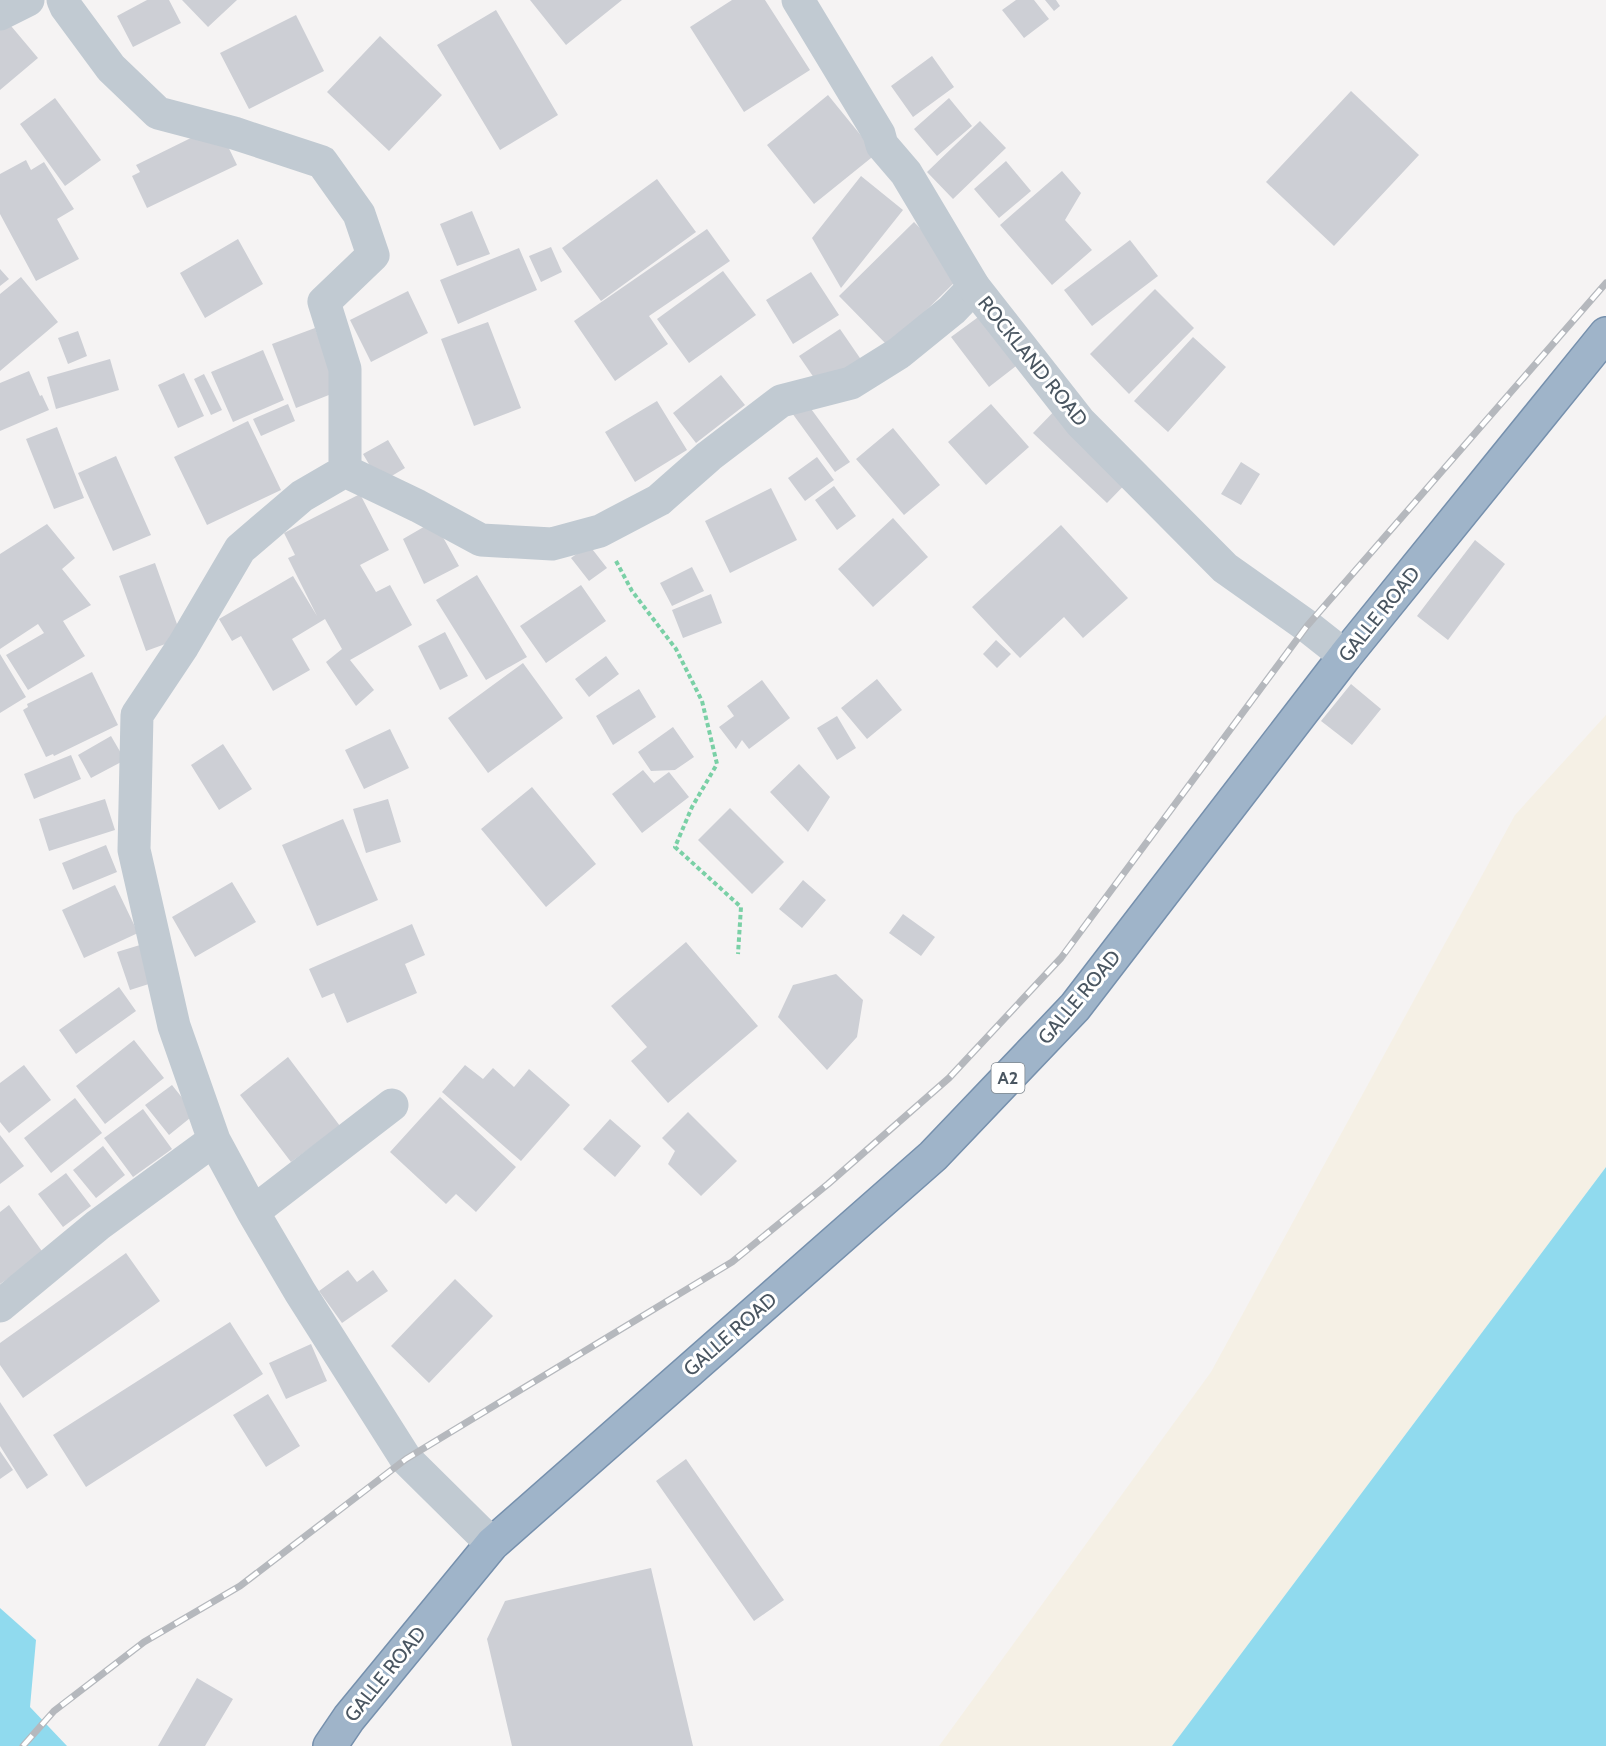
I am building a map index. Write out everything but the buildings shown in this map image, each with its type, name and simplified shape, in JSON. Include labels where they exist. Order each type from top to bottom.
[{"type":"highway","name":"GALLE ROAD","points":[[330,1746],[356,1709],[492,1544],[933,1156],[1076,1007],[1345,656],[1606,334]]},
{"type":"street","points":[[0,14],[28,0]]},
{"type":"street","points":[[63,0],[111,68],[158,113],[234,133],[322,162],[359,214],[373,255],[324,302],[345,369],[345,471]]},
{"type":"street","name":"ROCKLAND ROAD","points":[[798,0],[879,134],[882,145],[906,173],[974,287],[1080,422],[1226,568],[1345,656]]},
{"type":"street","points":[[345,471],[418,506],[481,540],[552,544],[600,531],[659,500],[709,456],[781,401],[851,383],[899,352],[951,310],[974,287]]},
{"type":"street","points":[[345,471],[303,496],[240,549],[183,646],[136,715],[134,850],[174,1026],[214,1140],[300,1292],[406,1459],[492,1544]]},
{"type":"street","points":[[253,1212],[392,1104]]},
{"type":"street","points":[[0,1306],[98,1225],[214,1140]]},
{"type":"path","points":[[600,531],[632,591],[676,649],[702,701],[717,764],[692,807],[675,847],[741,907],[738,954]]},
{"type":"sand","points":[[1606,715],[1606,1167],[1172,1746],[939,1746],[1211,1372],[1515,815]]},
{"type":"water","points":[[1606,1167],[1606,1746],[1172,1746]]},
{"type":"water","points":[[0,1608],[36,1640],[30,1707],[67,1746],[0,1746]]},
{"type":"railway","points":[[23,1746],[54,1711],[144,1642],[240,1586],[406,1459],[732,1262],[828,1184],[949,1078],[1061,958],[1307,626],[1606,283]]}]
